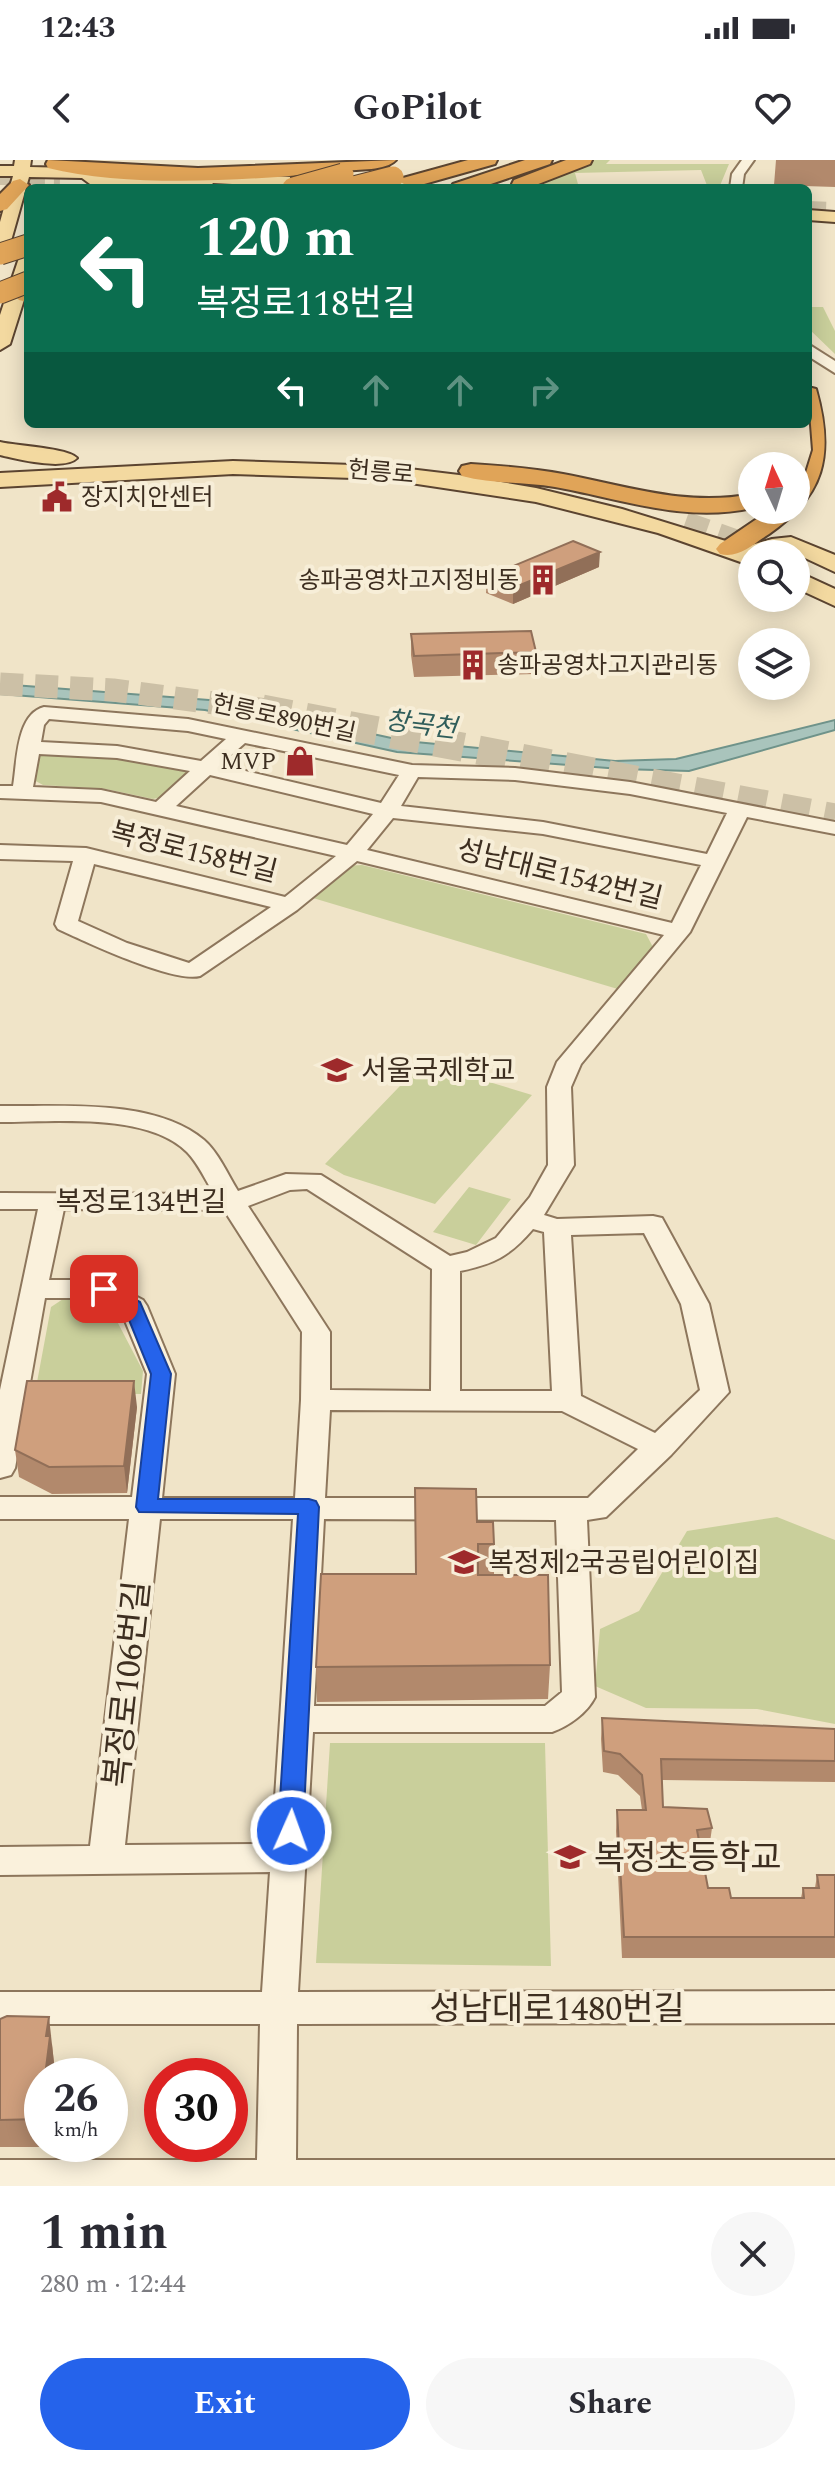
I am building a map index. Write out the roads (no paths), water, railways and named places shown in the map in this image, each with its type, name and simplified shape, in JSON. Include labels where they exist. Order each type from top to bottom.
[{"type":"highway","points":[[55,170],[400,176],[454,160]]},
{"type":"highway","points":[[324,184],[400,176],[488,160]]},
{"type":"highway","points":[[470,184],[543,160]]},
{"type":"highway","points":[[522,184],[583,160]]},
{"type":"highway","points":[[0,205],[22,171]]},
{"type":"highway","points":[[201,181],[227,175]]},
{"type":"highway","points":[[0,230],[24,226]]},
{"type":"highway","points":[[0,251],[24,246]]},
{"type":"highway","points":[[0,293],[24,292]]},
{"type":"highway","points":[[0,308],[24,294]]},
{"type":"highway","points":[[810,487],[816,480],[829,437],[823,414],[812,399]]},
{"type":"highway","points":[[464,475],[558,480],[690,505],[738,504]]},
{"type":"highway","points":[[734,551],[746,524]]},
{"type":"highway","points":[[734,551],[769,524]]},
{"type":"main road","points":[[0,171],[55,170],[237,184]]},
{"type":"main road","points":[[0,178],[22,171]]},
{"type":"main road","points":[[0,251],[22,171]]},
{"type":"main road","points":[[201,181],[400,176]]},
{"type":"main road","points":[[812,203],[835,204]]},
{"type":"main road","points":[[812,215],[835,217]]},
{"type":"main road","points":[[0,344],[24,270]]},
{"type":"main road","points":[[0,448],[50,458],[102,458]]},
{"type":"main road","name":"헌릉로","points":[[0,468],[102,458],[319,456],[464,475],[559,499],[734,551]]},
{"type":"main road","name":"헌릉로","points":[[0,480],[185,466],[272,465],[464,475]]},
{"type":"main road","points":[[0,488],[50,475]]},
{"type":"main road","points":[[464,475],[690,520]]},
{"type":"main road","points":[[810,559],[835,565]]},
{"type":"main road","points":[[810,563],[835,573]]},
{"type":"main road","points":[[810,568],[835,583]]},
{"type":"main road","points":[[810,586],[835,599]]},
{"type":"street","points":[[737,184],[738,174],[748,160]]},
{"type":"street","points":[[812,352],[835,368]]},
{"type":"street","name":"헌릉로890번길","points":[[11,792],[31,748],[34,724],[44,713],[188,725],[412,771],[515,774],[630,788],[835,828]]},
{"type":"street","points":[[160,809],[241,736]]},
{"type":"street","points":[[31,748],[117,752],[207,769],[387,811]]},
{"type":"street","points":[[352,854],[387,811],[412,771]]},
{"type":"street","name":"성남대로1542번길","points":[[11,792],[101,796],[679,932],[711,861],[739,811]]},
{"type":"street","name":"성남대로1542번길","points":[[387,811],[543,828],[711,861]]},
{"type":"street","name":"복정로158번길","points":[[0,852],[86,855],[289,905]]},
{"type":"street","name":"복정로158번길","points":[[86,855],[66,924],[119,948],[192,971],[289,905],[352,854]]},
{"type":"street","points":[[445,1401],[446,1265],[475,1259],[506,1244],[542,1200],[561,1165],[559,1087],[569,1062],[679,932]]},
{"type":"street","points":[[0,1114],[104,1115],[167,1127],[197,1147],[316,1332],[316,1400],[279,2008],[276,2182]]},
{"type":"street","name":"복정로134번길","points":[[0,1201],[234,1202],[286,1182],[312,1181],[446,1265]]},
{"type":"street","points":[[0,1468],[33,1289],[53,1201]]},
{"type":"street","points":[[0,1508],[595,1509],[715,1392],[695,1304],[653,1224],[557,1227],[527,1219]]},
{"type":"street","points":[[557,1227],[567,1401]]},
{"type":"street","name":"복정로106번길","points":[[33,1289],[104,1289],[133,1306],[161,1374],[106,1861]]},
{"type":"street","points":[[316,1400],[567,1401],[661,1448]]},
{"type":"street","points":[[295,1719],[552,1719],[579,1697],[571,1509]]},
{"type":"street","points":[[0,1861],[289,1858]]},
{"type":"street","name":"성남대로1480번길","points":[[0,2008],[835,2007]]},
{"type":"street","points":[[0,2178],[64,2182],[276,2182],[835,2178]]},
{"type":"water","points":[[0,684],[222,701],[405,741],[615,761],[676,759],[835,720],[835,730],[689,771],[621,769],[397,752],[205,710],[0,694]]},
{"type":"tunnel","points":[[0,176],[60,177]]},
{"type":"tunnel","points":[[812,210],[835,211]]},
{"type":"tunnel","points":[[685,523],[738,542]]},
{"type":"tunnel","points":[[0,684],[113,690],[267,710]]},
{"type":"tunnel","points":[[262,709],[267,710]]},
{"type":"tunnel","points":[[267,710],[275,711]]},
{"type":"tunnel","points":[[267,710],[835,818]]},
{"type":"place","name":"장지치안센터","points":[[57,497]]},
{"type":"place","name":"송파공영차고지정비동","points":[[543,580]]},
{"type":"place","name":"송파공영차고지관리동","points":[[473,665]]},
{"type":"place","name":"MVP","points":[[300,761]]},
{"type":"place","name":"서울국제학교","points":[[337,1070]]},
{"type":"place","name":"복정제2국공립어린이집","points":[[464,1562]]},
{"type":"place","name":"복정초등학교","points":[[570,1857]]},
{"type":"water label","name":"창곡천","points":[[421,724]]}]
